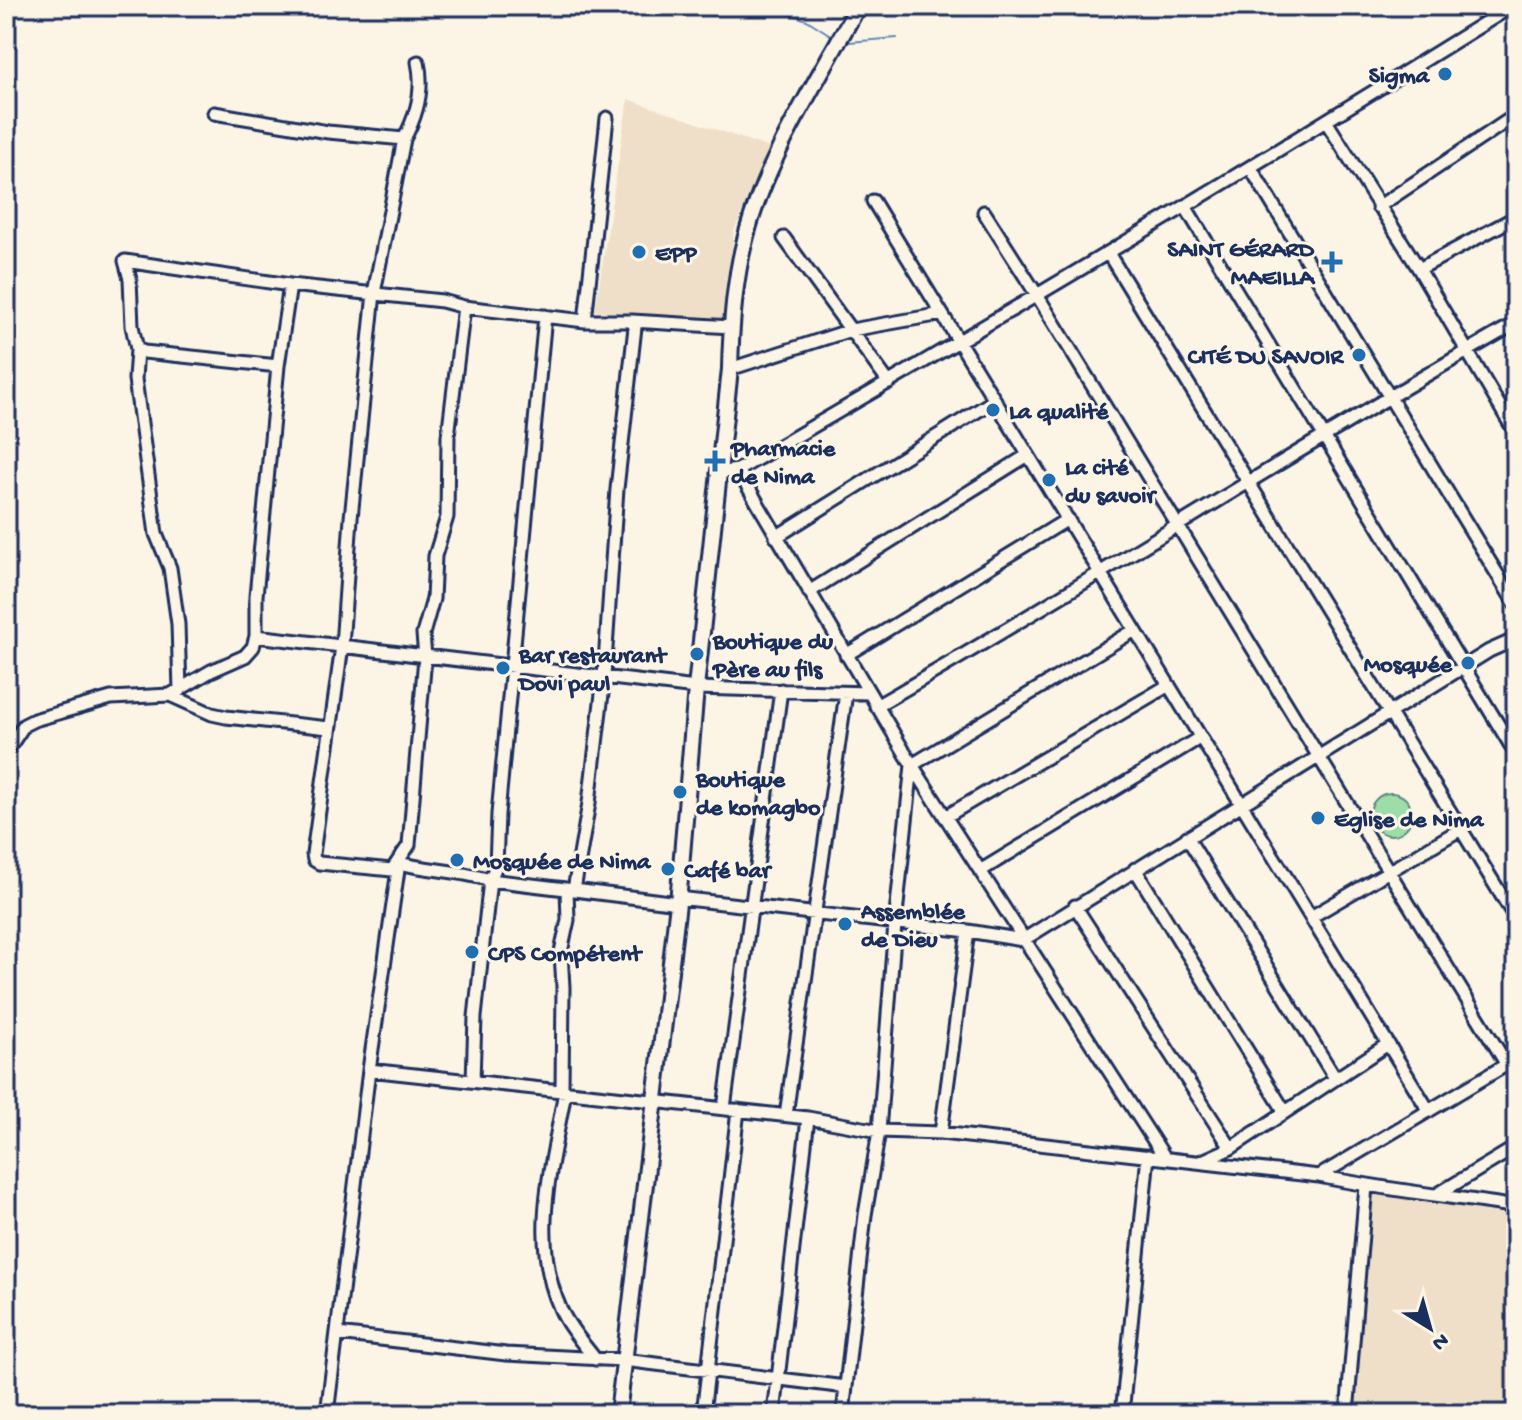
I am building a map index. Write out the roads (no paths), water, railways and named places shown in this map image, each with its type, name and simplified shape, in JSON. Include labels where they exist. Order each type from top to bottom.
[{"type":"main road","points":[[618,1414],[678,901],[717,473],[730,369],[731,327],[742,252],[751,219],[777,156],[858,6]]},
{"type":"street","points":[[717,473],[738,470],[889,383],[1512,6]]},
{"type":"street","points":[[418,62],[422,80],[413,123],[404,139],[374,293],[351,518],[342,646],[314,860],[319,863],[392,870],[409,845],[425,657],[423,634],[433,599],[435,556],[447,517],[448,436],[464,307]]},
{"type":"street","points":[[214,113],[328,132],[404,139]]},
{"type":"street","points":[[1378,207],[1516,115]]},
{"type":"street","points":[[585,321],[607,118]]},
{"type":"street","points":[[1326,121],[1515,430]]},
{"type":"street","points":[[1250,167],[1516,605]]},
{"type":"street","points":[[873,201],[1429,1111]]},
{"type":"street","points":[[1185,206],[1516,754]]},
{"type":"street","points":[[984,212],[1388,872],[1511,1062],[1319,1176]]},
{"type":"street","points":[[1419,269],[1516,217]]},
{"type":"street","points":[[784,238],[889,383]]},
{"type":"street","points":[[1108,253],[1516,919]]},
{"type":"street","points":[[175,693],[178,624],[170,568],[156,534],[135,379],[137,349],[132,326],[130,279],[125,261],[290,285],[442,301],[464,307],[585,321],[731,327]]},
{"type":"street","points":[[6,752],[24,725],[44,716],[111,698],[175,693],[211,671],[245,656],[253,647],[278,366],[290,285]]},
{"type":"street","points":[[730,369],[851,330],[942,314]]},
{"type":"street","points":[[473,1081],[479,965],[490,880],[496,866],[503,760],[545,316]]},
{"type":"street","points":[[595,1359],[560,1309],[544,1248],[543,1219],[563,1090],[561,952],[589,803],[604,677],[617,489],[635,327],[632,321]]},
{"type":"street","points":[[876,706],[1101,574],[1322,435],[1516,323]]},
{"type":"street","points":[[137,349],[278,366]]},
{"type":"street","points":[[776,537],[995,400]]},
{"type":"street","points":[[809,592],[1028,455]]},
{"type":"street","points":[[738,470],[912,765],[1165,1158]]},
{"type":"street","points":[[846,655],[1068,519]]},
{"type":"street","points":[[912,765],[1135,630]]},
{"type":"street","points":[[256,636],[696,688],[868,693]]},
{"type":"street","points":[[399,863],[431,871],[463,871],[505,882],[815,913],[1023,940],[1489,651],[1516,639]]},
{"type":"street","points":[[945,817],[1169,685]]},
{"type":"street","points":[[724,1108],[781,690]]},
{"type":"street","points":[[175,693],[212,714],[329,728]]},
{"type":"street","points":[[786,1115],[846,693]]},
{"type":"street","points":[[980,871],[1201,737]]},
{"type":"street","points":[[843,1414],[865,1215],[879,1131],[895,924],[912,765]]},
{"type":"street","points":[[1311,917],[1461,829]]},
{"type":"street","points":[[1187,837],[1335,1078]]},
{"type":"street","points":[[327,1414],[369,1070],[399,863]]},
{"type":"street","points":[[496,866],[505,882]]},
{"type":"street","points":[[1135,869],[1285,1112]]},
{"type":"street","points":[[1075,906],[1231,1148]]},
{"type":"street","points":[[941,1133],[968,931]]},
{"type":"street","points":[[1199,1162],[1231,1148],[1388,1044]]},
{"type":"street","points":[[369,1070],[786,1115],[879,1131],[941,1133],[1319,1176],[1366,1186],[1516,1207]]},
{"type":"street","points":[[703,1414],[738,1110]]},
{"type":"street","points":[[774,1414],[808,1118]]},
{"type":"street","points":[[1438,1194],[1516,1147]]},
{"type":"street","points":[[1122,1414],[1148,1156]]},
{"type":"street","points":[[1347,1414],[1366,1186]]},
{"type":"street","points":[[338,1334],[506,1354],[623,1360],[846,1387]]},
{"type":"waterway","points":[[766,6],[807,20],[832,36]]},
{"type":"waterway","points":[[849,42],[897,38]]},
{"type":"place","name":"Sigma","points":[[1445,74]]},
{"type":"place","name":"EPP","points":[[639,252]]},
{"type":"place","name":"SAINT GÉRARD MAEILLA","points":[[1332,262]]},
{"type":"place","name":"CITÉ DU SAVOIR","points":[[1359,355]]},
{"type":"place","name":"La qualité","points":[[993,410]]},
{"type":"place","name":"Pharmacie de Nima","points":[[715,461]]},
{"type":"place","name":"La cité du savoir","points":[[1049,480]]},
{"type":"place","name":"Boutique du Père au fils","points":[[697,654]]},
{"type":"place","name":"Mosquée","points":[[1468,663]]},
{"type":"place","name":"Bar restaurant Dovi paul","points":[[503,668]]},
{"type":"place","name":"Boutique de komagbo","points":[[680,792]]},
{"type":"place","name":"Eglise de Nima","points":[[1318,818]]},
{"type":"place","name":"Mosquée de Nima","points":[[457,860]]},
{"type":"place","name":"Café bar","points":[[668,869]]},
{"type":"place","name":"Assemblée de Dieu","points":[[845,924]]},
{"type":"place","name":"CPS Compétent","points":[[472,952]]}]
